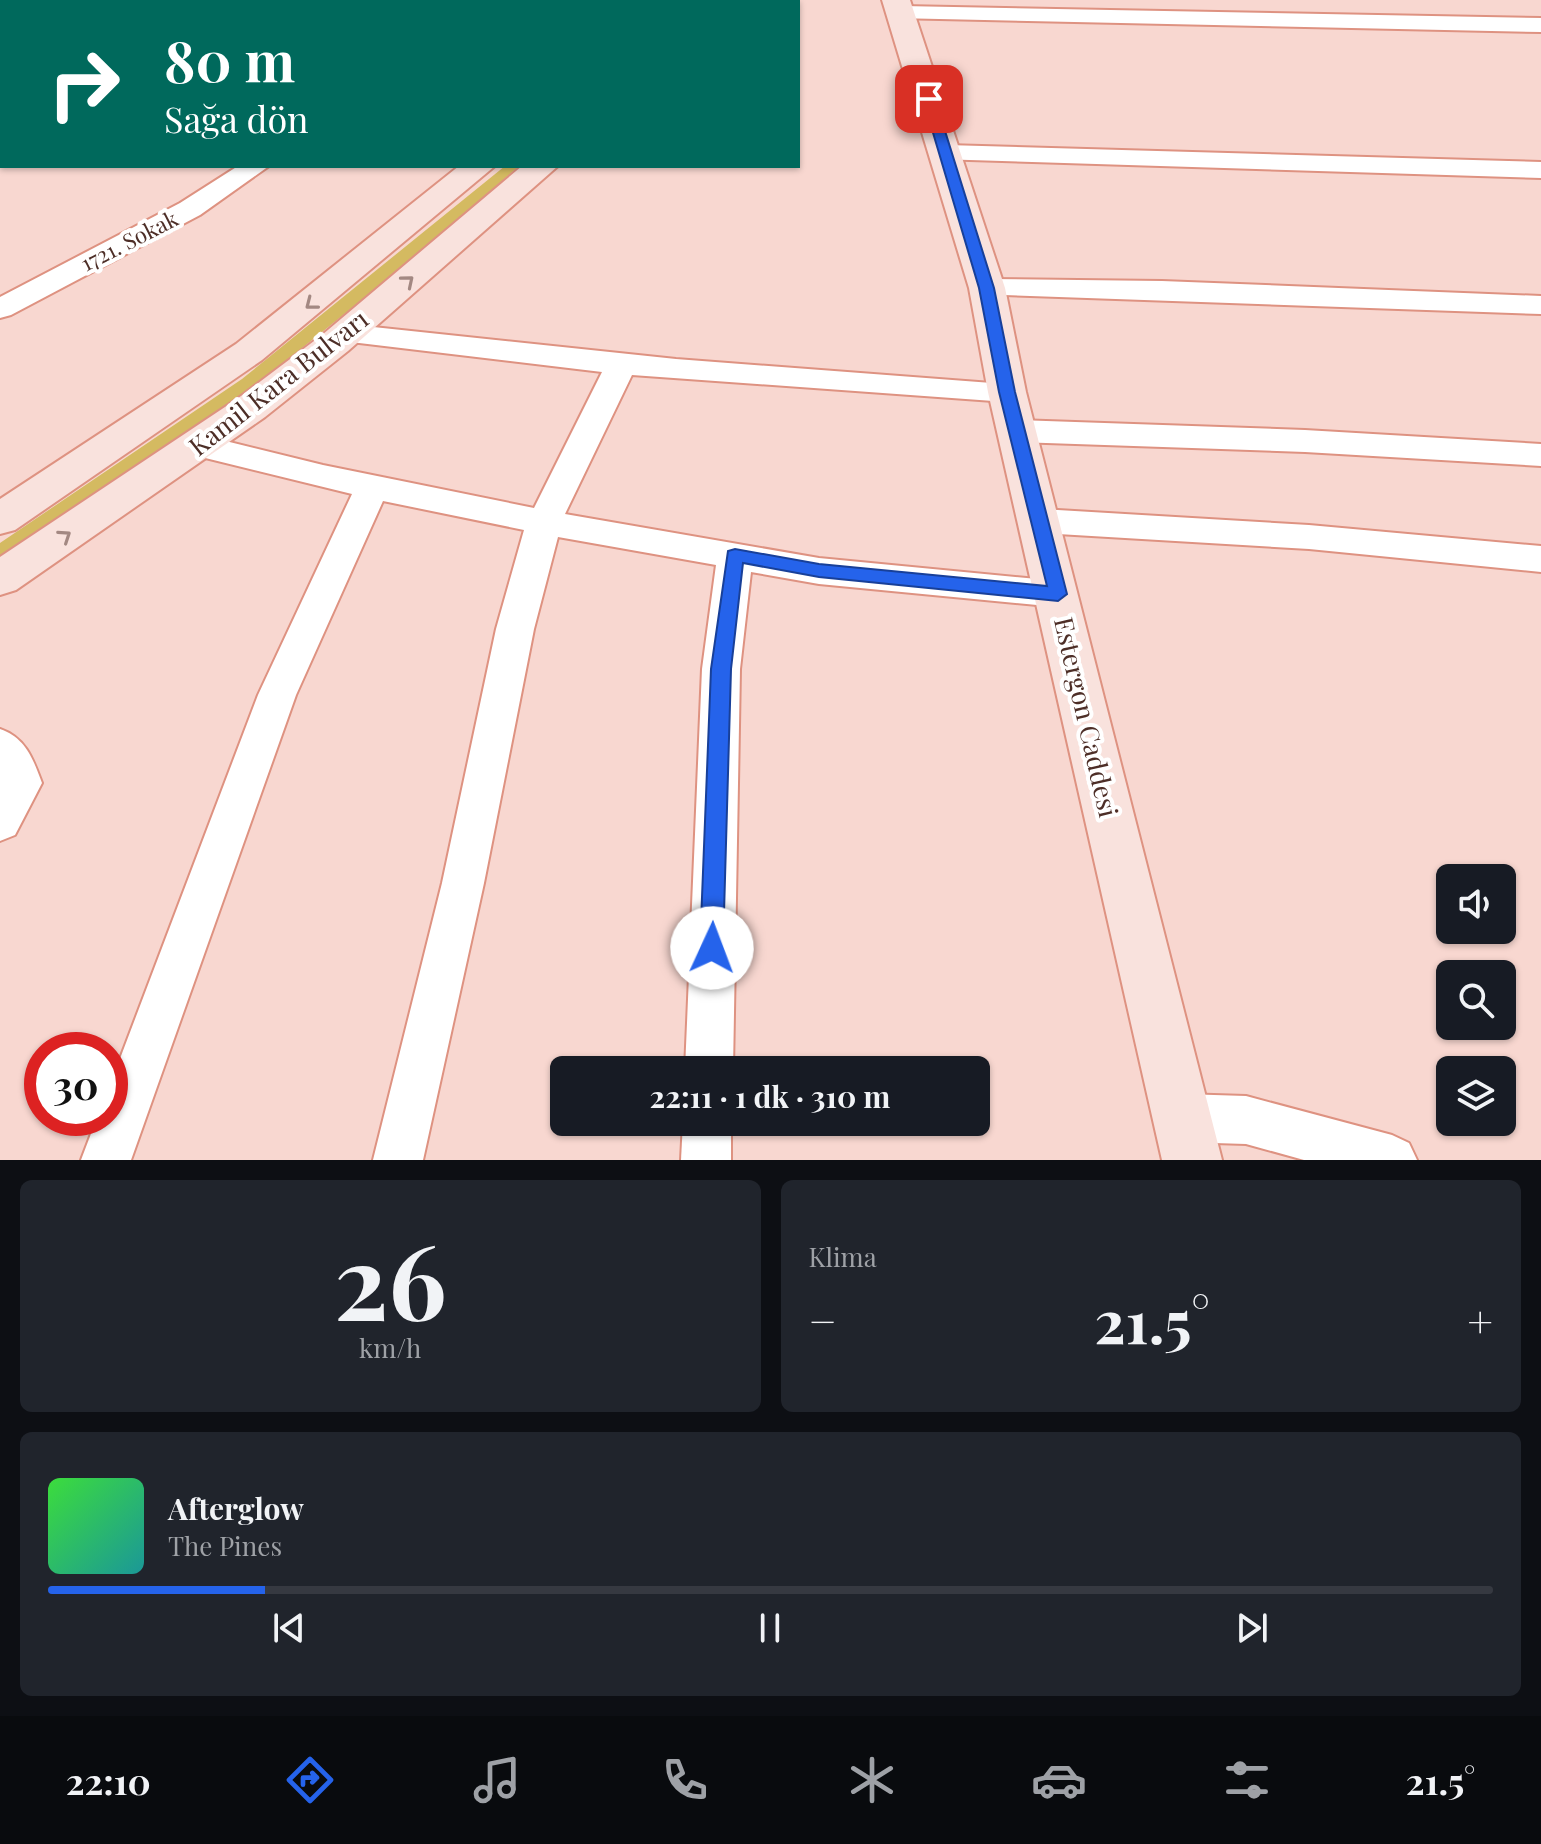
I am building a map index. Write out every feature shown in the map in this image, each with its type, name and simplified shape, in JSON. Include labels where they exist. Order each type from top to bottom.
[{"type":"street","points":[[899,7],[1310,11],[1541,25]]},
{"type":"street","name":"Estergon Caddesi","points":[[899,7],[987,288],[1012,412],[1041,521],[1187,1139]]},
{"type":"street","points":[[946,153],[1541,170]]},
{"type":"street","name":"1721. Sokak","points":[[0,309],[190,209],[253,168]]},
{"type":"street","name":"Kamil Kara Bulvarı","points":[[0,519],[249,352],[477,168]]},
{"type":"street","name":"Kamil Kara Bulvarı","points":[[0,579],[251,408],[345,333],[540,168]]},
{"type":"street","points":[[987,288],[1162,290],[1541,305]]},
{"type":"street","points":[[345,333],[512,355],[809,381],[1012,412],[1305,441],[1541,455]]},
{"type":"street","points":[[398,1160],[463,883],[515,629],[544,522],[622,364]]},
{"type":"street","points":[[197,445],[372,487],[544,522],[819,571],[1058,594]]},
{"type":"street","points":[[106,1160],[277,695],[372,487]]},
{"type":"street","points":[[1041,521],[1309,537],[1541,559]]},
{"type":"street","points":[[709,1056],[721,669],[735,555]]},
{"type":"street","points":[[0,745],[13,760],[22,783],[0,823]]},
{"type":"street","points":[[1187,1139],[1246,1120],[1392,1160]]},
{"type":"street","points":[[706,1160],[707,1136]]},
{"type":"shaded area","points":[[503,168],[517,168],[408,263],[256,385],[0,557],[0,543],[242,379]]},
{"type":"route","points":[[712,948],[721,669],[735,555],[819,571],[1058,594],[1007,392],[987,288],[929,99]]}]
